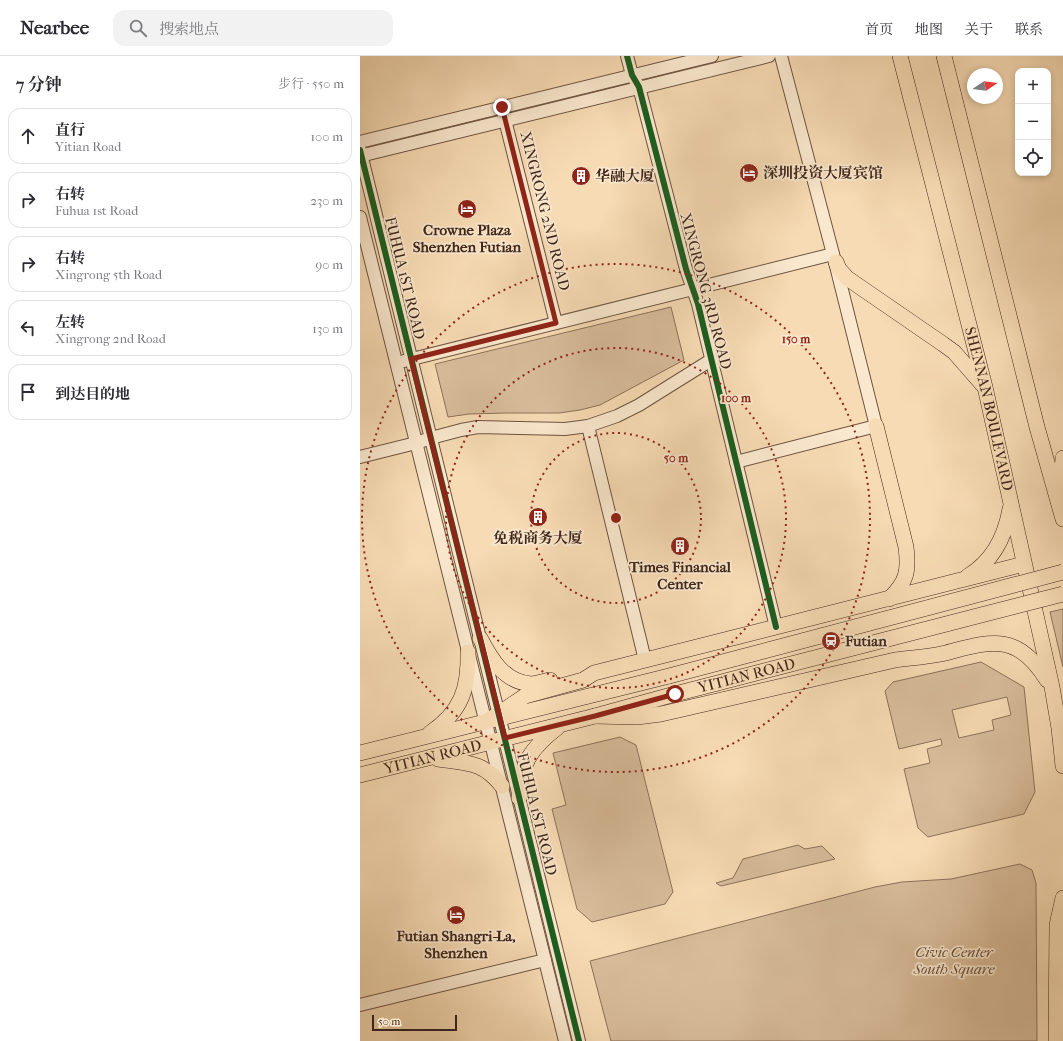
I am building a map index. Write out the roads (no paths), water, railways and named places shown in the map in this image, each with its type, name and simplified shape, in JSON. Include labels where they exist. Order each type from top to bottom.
[{"type":"main road","name":"SHENNAN BOULEVARD","points":[[900,56],[985,387],[1052,687],[1061,742],[1063,766]]},
{"type":"main road","points":[[944,56],[1037,427],[1061,513]]},
{"type":"main road","points":[[834,258],[842,274],[944,344],[954,352],[985,387]]},
{"type":"main road","points":[[876,426],[908,559],[907,572],[904,581],[889,599]]},
{"type":"main road","points":[[1061,513],[1063,458]]},
{"type":"main road","points":[[960,580],[978,570],[991,556],[1007,525],[1011,504]]},
{"type":"main road","points":[[495,718],[525,696],[583,680],[594,673],[1024,564]]},
{"type":"main road","name":"YITIAN ROAD","points":[[360,753],[495,718],[669,676],[1063,572]]},
{"type":"main road","name":"YITIAN ROAD","points":[[360,775],[561,725],[675,694],[1063,594]]},
{"type":"main road","points":[[480,638],[490,657],[501,671],[513,679],[533,684],[568,676],[583,680],[640,683]]},
{"type":"main road","points":[[595,716],[637,717],[661,714],[895,660],[932,656],[994,642],[1009,645],[1025,654],[1039,667],[1052,687]]},
{"type":"main road","points":[[423,737],[442,724],[454,711],[464,691],[469,671],[468,652]]},
{"type":"main road","points":[[520,798],[519,783],[521,774],[528,759],[540,742],[561,725]]},
{"type":"main road","points":[[429,758],[479,766],[491,773],[502,786]]},
{"type":"main road","points":[[1056,1041],[1057,925],[1063,898]]},
{"type":"street","name":"XINGRONG 3RD ROAD","points":[[628,56],[632,75],[640,87],[686,269],[711,360],[776,627]]},
{"type":"street","points":[[360,142],[712,56]]},
{"type":"street","points":[[360,154],[769,56]]},
{"type":"street","points":[[736,462],[876,426],[781,56]]},
{"type":"street","name":"XINGRONG 2ND ROAD","points":[[502,107],[556,323]]},
{"type":"street","name":"FUHUA 1ST ROAD","points":[[360,154],[480,638],[495,718],[502,786],[566,1041]]},
{"type":"street","name":"FUHUA 1ST ROAD","points":[[360,217],[468,652],[495,718]]},
{"type":"street","points":[[396,363],[692,288],[834,258]]},
{"type":"street","points":[[360,457],[478,427],[565,429],[588,426],[617,416],[711,360]]},
{"type":"street","points":[[588,426],[645,660]]},
{"type":"street","name":"FUHUA 1ST ROAD","points":[[498,740],[520,798],[579,1041]]},
{"type":"street","points":[[360,1005],[545,960]]},
{"type":"place","name":"深圳投资大厦宾馆","points":[[749,173]]},
{"type":"place","name":"华融大厦","points":[[581,176]]},
{"type":"place","name":"Crowne Plaza Shenzhen Futian","points":[[467,209]]},
{"type":"place","name":"免税商务大厦","points":[[538,517]]},
{"type":"place","name":"Times Financial Center","points":[[680,546]]},
{"type":"place","name":"Futian","points":[[831,641]]},
{"type":"place","name":"Futian Shangri-La, Shenzhen","points":[[456,915]]},
{"type":"park label","name":"Civic Center South Square","points":[[954,960]]}]
